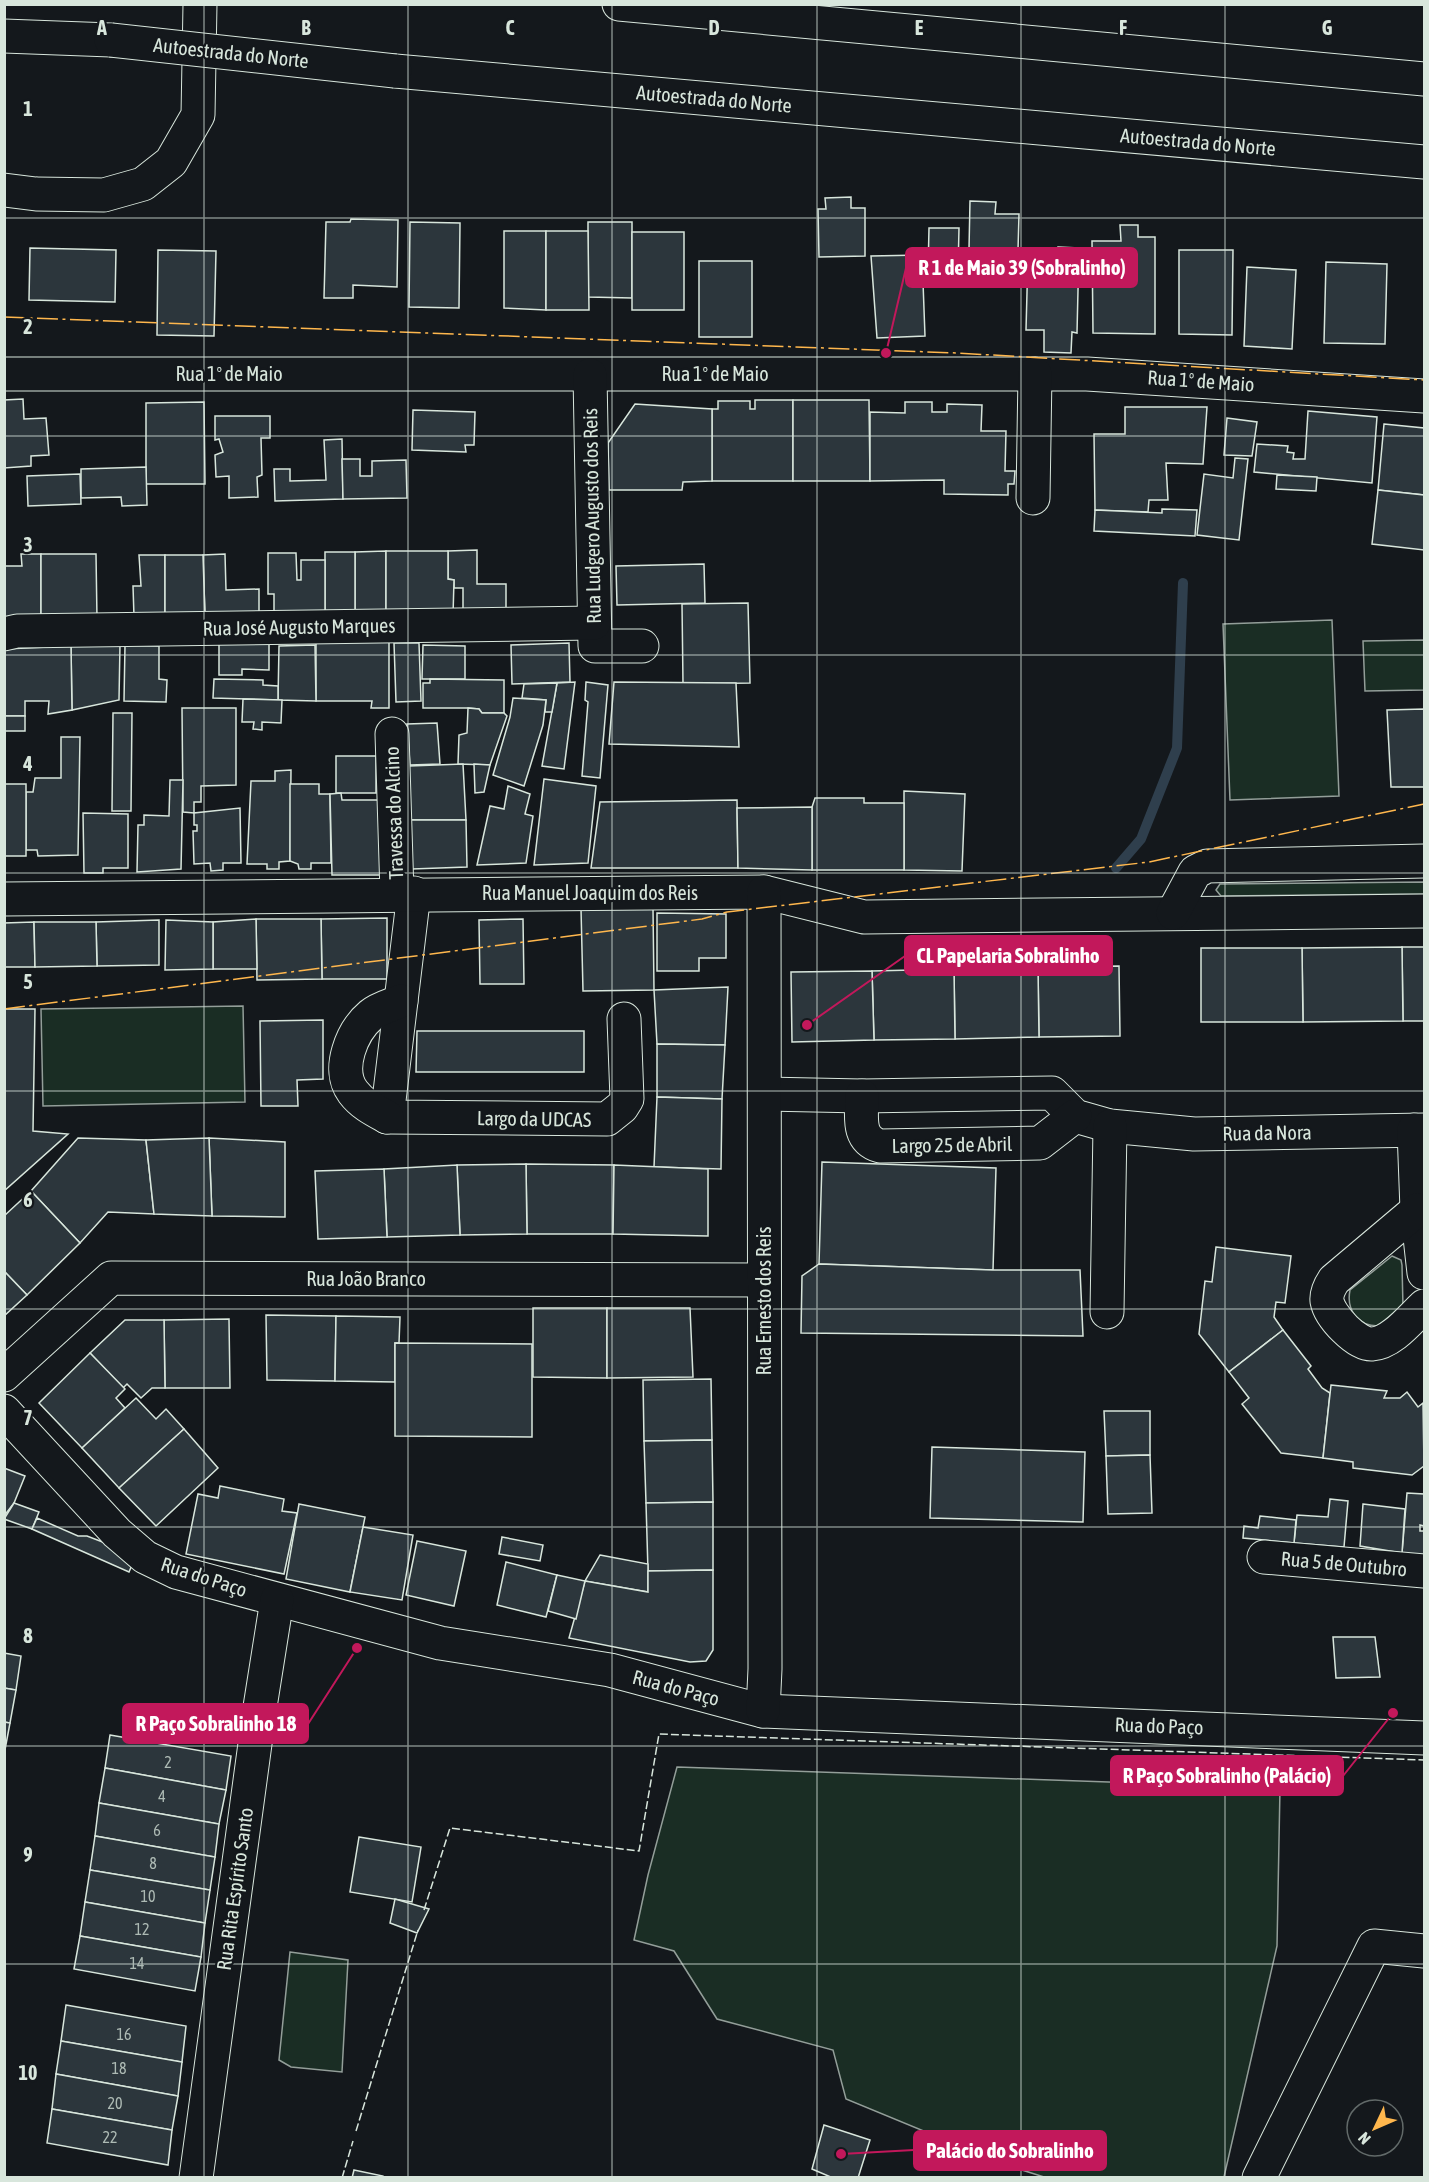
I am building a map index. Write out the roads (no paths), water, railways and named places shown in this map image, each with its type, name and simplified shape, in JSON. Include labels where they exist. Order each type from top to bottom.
[{"type":"main road","points":[[4,190],[36,194],[104,195],[143,184],[171,162],[198,115],[200,4]]},
{"type":"main road","points":[[619,4],[1425,79]]},
{"type":"main road","name":"Autoestrada do Norte","points":[[4,36],[111,40],[395,71],[1425,162]]},
{"type":"main road","name":"Rua 1º de Maio","points":[[4,374],[1087,374],[1425,396]]},
{"type":"main road","points":[[1033,498],[1035,374]]},
{"type":"main road","name":"Rua Ludgero Augusto dos Reis","points":[[590,375],[595,646],[642,646]]},
{"type":"main road","name":"Rua José Augusto Marques","points":[[4,634],[17,631],[594,623]]},
{"type":"main road","name":"Travessa do Alcino","points":[[392,734],[406,893]]},
{"type":"main road","points":[[1173,913],[1196,872],[1207,866],[1425,861]]},
{"type":"main road","name":"Rua Manuel Joaquim dos Reis","points":[[4,899],[406,893],[764,892],[864,917],[1425,911]]},
{"type":"main road","name":"Rua Ernesto dos Reis","points":[[763,1711],[765,1670],[764,892]]},
{"type":"main road","points":[[401,1001],[372,1013],[349,1046],[347,1068],[351,1090],[364,1104],[387,1117],[401,1001],[406,893]]},
{"type":"main road","name":"Largo da UDCAS","points":[[387,1117],[607,1119],[622,1107],[627,1099],[624,1019]]},
{"type":"main road","points":[[765,1094],[862,1096],[1052,1094],[1075,1116],[1110,1126],[1107,1312]]},
{"type":"main road","name":"Largo 25 de Abril","points":[[862,1096],[862,1130],[868,1140],[880,1146],[1040,1143],[1075,1116]]},
{"type":"main road","name":"Rua da Nora","points":[[1110,1126],[1194,1134],[1419,1130]]},
{"type":"main road","points":[[1419,1130],[1418,1210],[1425,1273]]},
{"type":"main road","points":[[1418,1210],[1334,1280],[1330,1286],[1327,1302],[1331,1311],[1357,1341],[1373,1344],[1388,1338],[1425,1306]]},
{"type":"main road","name":"Rua João Branco","points":[[4,1375],[111,1278],[764,1280]]},
{"type":"main road","name":"Rua do Paço","points":[[4,1411],[117,1533],[145,1557],[176,1572],[440,1643],[610,1670],[763,1711],[1425,1738]]},
{"type":"main road","name":"Rua 5 de Outubro","points":[[1264,1557],[1425,1570]]},
{"type":"main road","name":"Rua Rita Espírito Santo","points":[[196,2178],[260,1707],[278,1600]]},
{"type":"main road","points":[[1259,2178],[1374,1946],[1425,1951]]},
{"type":"waterway","points":[[1116,868],[1141,839],[1177,748],[1183,583]]},
{"type":"place","name":"R 1 de Maio 39 (Sobralinho)","points":[[886,353]]},
{"type":"place","name":"CL Papelaria Sobralinho","points":[[807,1025]]},
{"type":"place","name":"R Paço Sobralinho 18","points":[[357,1648]]},
{"type":"place","name":"R Paço Sobralinho (Palácio)","points":[[1393,1713]]},
{"type":"place","name":"Palácio do Sobralinho","points":[[841,2154]]}]
